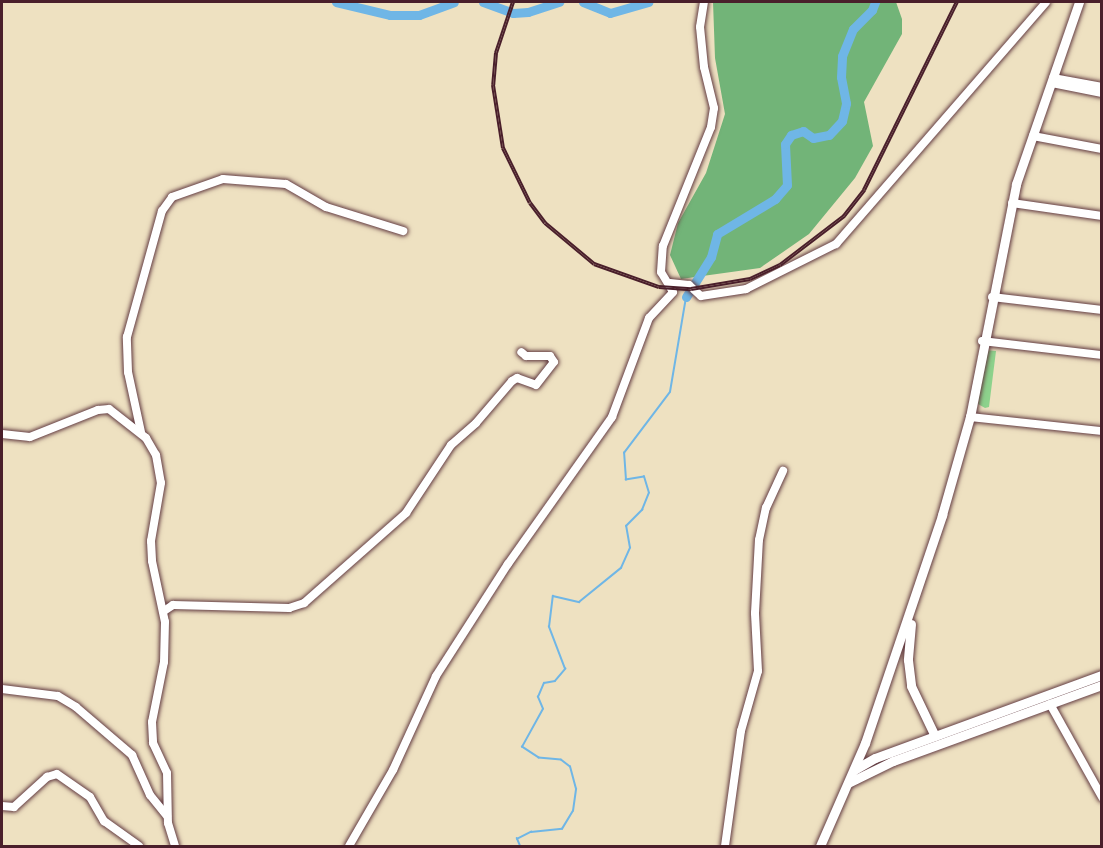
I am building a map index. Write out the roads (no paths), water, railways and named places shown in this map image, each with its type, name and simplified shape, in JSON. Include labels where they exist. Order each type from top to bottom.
[{"type":"main road","points":[[820,846],[854,770],[913,607],[970,417],[982,341],[1012,203],[1079,2]]},
{"type":"main road","points":[[913,607],[908,660],[911,686],[935,736]]},
{"type":"main road","points":[[854,770],[935,736],[1101,675]]},
{"type":"main road","points":[[848,783],[893,761],[1101,685]]},
{"type":"street","points":[[349,846],[393,771],[436,676],[569,473],[612,417],[649,318],[674,292],[661,272],[663,246],[713,118],[713,96],[704,68],[700,27],[704,2]]},
{"type":"street","points":[[670,283],[689,285],[701,296],[746,289],[836,244],[1046,2]]},
{"type":"street","points":[[1053,80],[1101,87]]},
{"type":"street","points":[[1053,80],[1101,93]]},
{"type":"street","points":[[1034,136],[1101,149]]},
{"type":"street","points":[[141,433],[128,372],[128,337],[162,211],[172,197],[223,179],[286,184],[326,207],[403,231]]},
{"type":"street","points":[[1012,203],[1101,216]]},
{"type":"street","points":[[992,297],[1101,310]]},
{"type":"street","points":[[982,341],[1101,356]]},
{"type":"street","points":[[164,611],[173,605],[290,608],[304,603],[406,513],[456,440],[476,423],[512,381],[518,378],[536,385],[554,362],[550,356],[526,356],[521,352]]},
{"type":"street","points":[[2,434],[30,437],[109,409],[141,433],[156,455],[161,483],[151,541],[164,611],[164,662],[152,722],[153,743],[167,773],[167,816],[175,846]]},
{"type":"street","points":[[970,417],[1101,431]]},
{"type":"street","points":[[725,846],[739,742],[758,671],[754,613],[759,540],[766,507],[783,471]]},
{"type":"street","points":[[2,688],[58,696],[76,707],[132,754],[150,795],[167,816]]},
{"type":"street","points":[[1050,704],[1101,797]]},
{"type":"street","points":[[2,806],[14,807],[47,777],[57,774],[90,797],[104,822],[139,846]]},
{"type":"waterway","points":[[336,2],[390,15],[419,15],[454,2]]},
{"type":"waterway","points":[[483,2],[513,13],[528,12],[559,2]]},
{"type":"waterway","points":[[583,2],[610,13],[648,2]]},
{"type":"waterway","points":[[686,297],[711,257],[717,234],[775,199],[787,185],[785,144],[791,135],[803,131],[813,138],[829,135],[842,121],[846,103],[841,77],[842,56],[853,29],[872,10],[875,2]]},
{"type":"waterway","points":[[520,846],[517,839],[531,832],[562,829],[573,811],[576,789],[570,767],[561,760],[539,758],[522,747],[543,709],[538,697],[544,683],[555,681],[565,669],[549,627],[553,596],[579,602],[621,568],[630,548],[626,526],[642,510],[649,493],[644,477],[626,480],[624,453],[670,392],[686,297]]},
{"type":"railway","points":[[513,2],[496,53],[493,85],[503,148],[530,203],[545,223],[594,264],[659,287],[691,289],[750,279],[780,265],[844,216],[864,190],[957,2]]}]
